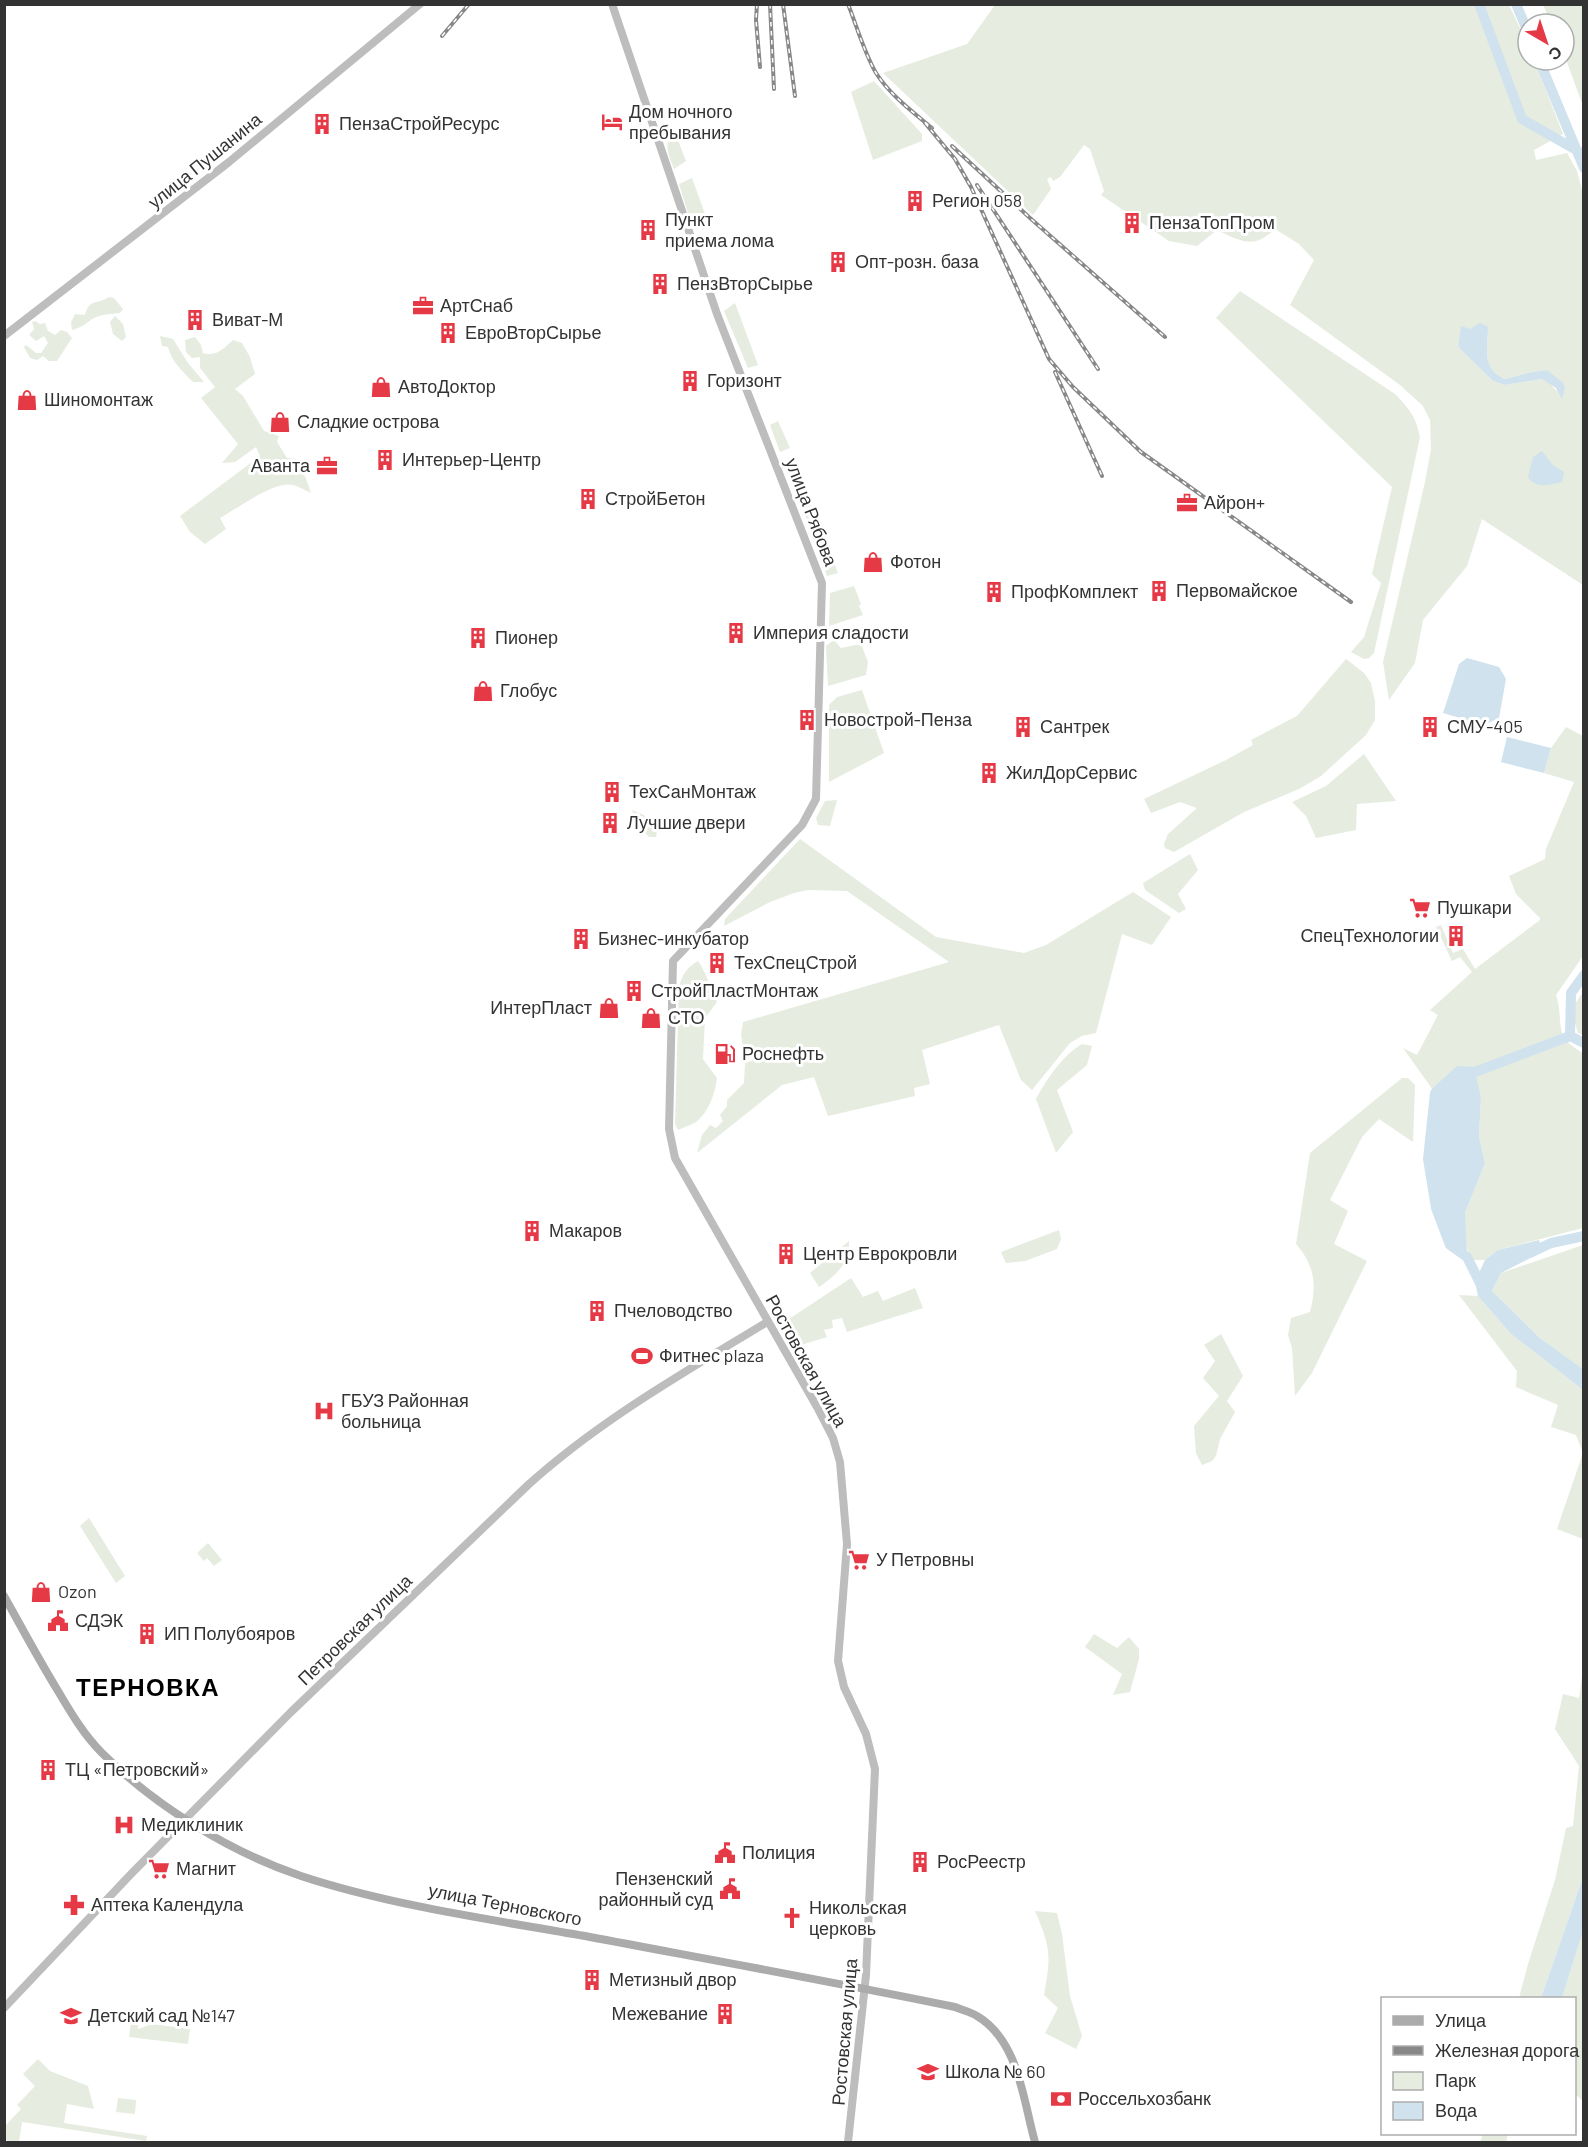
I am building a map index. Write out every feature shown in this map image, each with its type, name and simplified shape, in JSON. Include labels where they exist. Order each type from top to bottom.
[{"type":"main road","name":"улица Терновского","points":[[4,1596],[79,1726],[114,1764],[144,1790],[186,1820],[274,1865],[340,1888],[433,1908],[955,2007],[978,2016],[998,2036],[1011,2055],[1035,2142]]},
{"type":"street","name":"улица Пушанина","points":[[4,336],[229,162],[420,4]]},
{"type":"street","name":"улица Рябова","points":[[612,4],[717,314],[822,583],[816,799],[802,825],[673,961],[672,1002]]},
{"type":"street","name":"Ростовская улица","points":[[672,1002],[669,1129],[675,1158],[817,1407],[833,1438],[840,1462],[847,1544],[838,1661],[844,1686],[866,1734],[875,1769],[864,1989],[848,2142]]},
{"type":"street","name":"Петровская улица","points":[[4,2008],[132,1873],[384,1621],[558,1458],[628,1408],[767,1322]]},
{"type":"green space","points":[[995,5],[1509,5],[1516,20],[1516,72],[1539,72],[1563,134],[1534,150],[1536,160],[1567,153],[1577,171],[1583,194],[1583,585],[1482,519],[1467,566],[1423,620],[1415,663],[1389,700],[1383,662],[1425,482],[1431,449],[1430,420],[1423,406],[1400,385],[1290,305],[1314,260],[1299,244],[1275,229],[1260,240],[1253,241],[1240,240],[1217,230],[1197,246],[1169,241],[1101,195],[1104,191],[1090,149],[1084,145],[1060,177],[1053,181],[1051,177],[1047,179],[1051,189],[1033,215],[883,73],[967,44]],"holes":[[[1461,327],[1470,330],[1488,327],[1489,364],[1497,375],[1505,379],[1547,370],[1553,376],[1557,392],[1550,383],[1542,379],[1505,385],[1493,381],[1458,347]]]},
{"type":"green space","points":[[1543,5],[1583,5],[1583,106],[1571,72],[1576,72],[1576,12],[1546,12]]},
{"type":"green space","points":[[874,81],[922,134],[922,141],[873,160],[851,92]]},
{"type":"green space","points":[[674,130],[686,161],[674,169],[668,154],[668,145]]},
{"type":"green space","points":[[692,178],[708,222],[692,226],[679,184]]},
{"type":"green space","points":[[1240,291],[1395,394],[1414,418],[1420,437],[1374,653],[1369,658],[1364,659],[1351,652],[1364,637],[1381,583],[1372,574],[1392,487],[1216,318]]},
{"type":"green space","points":[[109,297],[114,298],[123,309],[120,313],[94,318],[72,330],[71,322],[75,314],[85,315],[91,304]]},
{"type":"green space","points":[[735,303],[758,365],[748,368],[724,311]]},
{"type":"green space","points":[[115,316],[123,324],[126,337],[122,341],[113,334],[110,322]]},
{"type":"green space","points":[[32,322],[40,324],[45,323],[48,331],[55,335],[61,330],[67,332],[72,338],[57,361],[49,361],[43,356],[37,360],[30,358],[24,347],[26,345],[36,353],[41,353],[48,343],[44,336],[36,341],[29,335],[34,329]]},
{"type":"green space","points":[[160,336],[173,339],[188,363],[204,382],[193,382],[185,374],[175,362],[168,347],[162,346]]},
{"type":"green space","points":[[195,337],[203,353],[208,354],[219,351],[233,340],[242,343],[250,357],[255,374],[235,389],[243,396],[264,431],[279,436],[277,442],[287,458],[297,459],[293,467],[305,476],[311,493],[291,485],[269,490],[220,518],[226,529],[205,544],[190,532],[180,516],[260,456],[256,447],[235,462],[222,463],[238,444],[201,398],[215,387],[200,368],[200,357],[192,358],[186,352],[185,340]]},
{"type":"green space","points":[[778,421],[790,448],[780,452],[770,425]]},
{"type":"green space","points":[[796,463],[821,531],[812,532],[787,473]]},
{"type":"green space","points":[[827,545],[838,573],[827,576],[817,550]]},
{"type":"green space","points":[[854,586],[863,615],[829,626],[830,593]]},
{"type":"green space","points":[[834,640],[841,648],[861,644],[868,662],[866,675],[828,686],[826,646]]},
{"type":"green space","points":[[1346,659],[1364,673],[1371,683],[1375,701],[1375,720],[1366,735],[1321,776],[1299,789],[1244,812],[1174,852],[1165,848],[1164,844],[1168,834],[1197,808],[1180,802],[1151,813],[1144,799],[1226,760],[1253,745],[1251,740],[1297,716]]},
{"type":"green space","points":[[862,690],[884,753],[829,782],[829,705],[837,697]]},
{"type":"green space","points":[[1566,727],[1583,736],[1583,956],[1556,995],[1563,1034],[1573,1046],[1583,1053],[1583,1228],[1498,1250],[1485,1260],[1471,1260],[1465,1243],[1465,1213],[1485,1163],[1479,1137],[1481,1098],[1459,1071],[1435,1093],[1403,1048],[1417,1055],[1438,1015],[1430,1010],[1472,972],[1460,957],[1452,961],[1436,927],[1441,925],[1453,953],[1463,949],[1475,969],[1540,920],[1516,894],[1509,876],[1545,859],[1546,849],[1574,782],[1544,773],[1551,748]]},
{"type":"green space","points":[[1364,754],[1396,801],[1357,804],[1356,830],[1316,838],[1306,816],[1292,802],[1326,786]]},
{"type":"green space","points":[[837,800],[830,826],[818,825],[816,818],[825,801]]},
{"type":"green space","points":[[632,810],[644,815],[657,830],[656,837],[649,837],[638,825]]},
{"type":"green space","points":[[800,839],[936,937],[1024,953],[1046,945],[1133,892],[1171,917],[1152,945],[1122,934],[1096,1033],[1082,1036],[1070,1043],[1032,1090],[1021,1080],[999,1025],[922,1050],[930,1084],[914,1088],[915,1096],[828,1116],[814,1077],[782,1085],[697,1153],[702,1135],[710,1125],[716,1128],[723,1121],[720,1115],[727,1106],[727,1100],[744,1083],[745,1063],[752,1061],[751,1047],[743,1047],[741,1035],[743,1022],[949,962],[847,891],[808,890],[794,893],[770,902],[724,926],[725,919]]},
{"type":"green space","points":[[1190,854],[1198,870],[1178,894],[1186,909],[1179,913],[1145,890],[1143,883]]},
{"type":"green space","points":[[698,961],[717,1002],[705,1018],[703,1059],[717,1078],[713,1096],[701,1118],[678,1130],[675,1124],[679,987],[686,972]]},
{"type":"green space","points":[[1583,992],[1583,1035],[1578,1033],[1571,1010]]},
{"type":"green space","points":[[1082,1044],[1092,1046],[1087,1065],[1057,1090],[1073,1132],[1056,1153],[1036,1099],[1056,1068]]},
{"type":"green space","points":[[1402,1078],[1408,1078],[1415,1085],[1413,1142],[1379,1119],[1362,1137],[1330,1200],[1348,1211],[1334,1244],[1367,1261],[1312,1373],[1295,1396],[1292,1348],[1288,1335],[1291,1318],[1310,1312],[1314,1284],[1311,1268],[1296,1244],[1310,1153]]},
{"type":"green space","points":[[1059,1230],[1061,1239],[1057,1249],[1025,1261],[1006,1263],[1001,1252]]},
{"type":"green space","points":[[849,1241],[847,1256],[841,1268],[819,1287],[810,1273]]},
{"type":"green space","points":[[1583,1245],[1583,1369],[1540,1338],[1492,1291],[1501,1273]]},
{"type":"green space","points":[[851,1278],[863,1297],[878,1291],[883,1301],[915,1288],[923,1308],[847,1332],[842,1318],[832,1320],[833,1328],[824,1330],[827,1337],[801,1345],[789,1345],[781,1330],[783,1323]]},
{"type":"green space","points":[[1459,1295],[1478,1296],[1511,1334],[1583,1390],[1583,1453],[1576,1435],[1551,1427],[1558,1405],[1516,1387],[1517,1371]]},
{"type":"green space","points":[[1221,1334],[1243,1376],[1227,1401],[1235,1412],[1220,1439],[1216,1456],[1212,1461],[1202,1465],[1196,1453],[1194,1426],[1219,1396],[1203,1378],[1215,1361],[1204,1345]]},
{"type":"green space","points":[[1583,1453],[1583,1539],[1557,1529]]},
{"type":"green space","points":[[89,1518],[125,1576],[116,1583],[80,1526]]},
{"type":"green space","points":[[208,1543],[222,1560],[214,1566],[207,1558],[204,1561],[197,1553]]},
{"type":"green space","points":[[1094,1634],[1117,1648],[1129,1637],[1139,1649],[1139,1659],[1130,1692],[1113,1695],[1122,1674],[1085,1647]]},
{"type":"green space","points":[[1583,1668],[1583,1877],[1541,1997],[1519,1997],[1555,1880],[1566,1828],[1573,1826],[1579,1766],[1555,1729],[1563,1694],[1579,1698]]},
{"type":"green space","points":[[1035,1911],[1057,1913],[1070,1996],[1082,2036],[1076,2049],[1045,2033],[1058,2008],[1044,1995],[1048,1952]]},
{"type":"green space","points":[[1583,1931],[1583,2101],[1576,2095],[1576,1997],[1562,1997]]},
{"type":"green space","points":[[132,2015],[139,2016],[138,2029],[152,2024],[190,2029],[188,2044],[129,2037]]},
{"type":"green space","points":[[38,2059],[50,2071],[88,2086],[94,2109],[67,2104],[64,2123],[147,2136],[146,2141],[22,2122],[19,2142],[8,2142],[5,2138],[5,2126],[21,2109],[17,2105],[35,2086],[23,2074]]},
{"type":"green space","points":[[118,2098],[136,2100],[135,2114],[116,2112]]},
{"type":"green space","points":[[1483,2135],[1508,2135],[1506,2142],[1480,2142]]},
{"type":"water","points":[[1480,323],[1488,327],[1489,364],[1497,375],[1505,379],[1547,370],[1563,383],[1565,388],[1562,399],[1556,388],[1542,379],[1505,385],[1493,381],[1458,347],[1461,326],[1470,329]]},
{"type":"water","points":[[1542,451],[1553,465],[1564,472],[1562,482],[1539,485],[1528,477],[1533,457]]},
{"type":"water","points":[[1467,658],[1499,667],[1506,679],[1499,718],[1484,725],[1443,713],[1459,664]]},
{"type":"water","points":[[1507,737],[1551,748],[1544,773],[1501,762]]},
{"type":"water","points":[[1459,1071],[1475,1072],[1481,1098],[1479,1137],[1485,1163],[1465,1213],[1467,1257],[1450,1245],[1436,1208],[1428,1159],[1435,1093]]},
{"type":"water","points":[[1539,1240],[1544,1251],[1501,1273],[1492,1291],[1540,1338],[1583,1369],[1583,1390],[1511,1334],[1478,1296],[1475,1282],[1485,1260],[1498,1250]]},
{"type":"water","points":[[1583,1877],[1583,1931],[1562,1997],[1541,1997]]},
{"type":"waterway","points":[[1479,4],[1522,119],[1578,151]]},
{"type":"waterway","points":[[1516,4],[1519,12]]},
{"type":"waterway","points":[[1544,72],[1584,168]]},
{"type":"waterway","points":[[1570,1036],[1571,993],[1584,975]]},
{"type":"waterway","points":[[1483,1289],[1467,1257],[1450,1245],[1436,1208],[1428,1159],[1435,1093],[1459,1071],[1475,1072],[1570,1036],[1584,1043]]},
{"type":"waterway","points":[[1530,1253],[1551,1243],[1584,1236]]},
{"type":"railway","points":[[442,36],[469,4]]},
{"type":"railway","points":[[757,4],[760,67]]},
{"type":"railway","points":[[770,4],[774,89]]},
{"type":"railway","points":[[783,4],[795,96]]},
{"type":"railway","points":[[848,4],[876,73],[895,96],[932,128]]},
{"type":"railway","points":[[925,123],[955,159],[971,187],[1049,359],[1073,387],[1141,452],[1351,602]]},
{"type":"railway","points":[[952,146],[1165,337]]},
{"type":"railway","points":[[977,185],[1098,369]]},
{"type":"railway","points":[[1055,372],[1102,476]]},
{"type":"place","name":"Дом ночного пребывания","points":[[612,122]]},
{"type":"place","name":"ПензаСтройРесурс","points":[[322,124]]},
{"type":"place","name":"Регион 058","points":[[915,201]]},
{"type":"place","name":"ПензаТопПром","points":[[1132,223]]},
{"type":"place","name":"Пункт приема лома","points":[[648,230]]},
{"type":"place","name":"Опт-розн. база","points":[[838,262]]},
{"type":"place","name":"ПензВторСырье","points":[[660,284]]},
{"type":"place","name":"АртСнаб","points":[[423,306]]},
{"type":"place","name":"Виват-М","points":[[195,320]]},
{"type":"place","name":"ЕвроВторСырье","points":[[448,333]]},
{"type":"place","name":"Горизонт","points":[[690,381]]},
{"type":"place","name":"АвтоДоктор","points":[[381,387]]},
{"type":"place","name":"Шиномонтаж","points":[[27,400]]},
{"type":"place","name":"Сладкие острова","points":[[280,422]]},
{"type":"place","name":"Интерьер-Центр","points":[[385,460]]},
{"type":"place","name":"Аванта","points":[[327,466]]},
{"type":"place","name":"СтройБетон","points":[[588,499]]},
{"type":"place","name":"Айрон+","points":[[1187,503]]},
{"type":"place","name":"Фотон","points":[[873,562]]},
{"type":"place","name":"Первомайское","points":[[1159,591]]},
{"type":"place","name":"ПрофКомплект","points":[[994,592]]},
{"type":"place","name":"Империя сладости","points":[[736,633]]},
{"type":"place","name":"Пионер","points":[[478,638]]},
{"type":"place","name":"Глобус","points":[[483,691]]},
{"type":"place","name":"Новострой-Пенза","points":[[807,720]]},
{"type":"place","name":"Сантрек","points":[[1023,727]]},
{"type":"place","name":"СМУ-405","points":[[1430,727]]},
{"type":"place","name":"ЖилДорСервис","points":[[989,773]]},
{"type":"place","name":"ТехСанМонтаж","points":[[612,792]]},
{"type":"place","name":"Лучшие двери","points":[[610,823]]},
{"type":"place","name":"Пушкари","points":[[1420,908]]},
{"type":"place","name":"СпецТехнологии","points":[[1456,936]]},
{"type":"place","name":"Бизнес-инкубатор","points":[[581,939]]},
{"type":"place","name":"ТехСпецСтрой","points":[[717,963]]},
{"type":"place","name":"СтройПластМонтаж","points":[[634,991]]},
{"type":"place","name":"ИнтерПласт","points":[[609,1008]]},
{"type":"place","name":"СТО","points":[[651,1018]]},
{"type":"place","name":"Роснефть","points":[[725,1054]]},
{"type":"place","name":"Макаров","points":[[532,1231]]},
{"type":"place","name":"Центр Еврокровли","points":[[786,1254]]},
{"type":"place","name":"Пчеловодство","points":[[597,1311]]},
{"type":"place","name":"Фитнес plaza","points":[[642,1356]]},
{"type":"place","name":"ГБУЗ Районная больница","points":[[324,1411]]},
{"type":"place","name":"У Петровны","points":[[859,1560]]},
{"type":"place","name":"Ozon","points":[[41,1592]]},
{"type":"place","name":"СДЭК","points":[[58,1621]]},
{"type":"place","name":"ИП Полубояров","points":[[147,1634]]},
{"type":"place","name":"ТЦ «Петровский»","points":[[48,1770]]},
{"type":"place","name":"Медиклиник","points":[[124,1825]]},
{"type":"place","name":"Полиция","points":[[725,1853]]},
{"type":"place","name":"РосРеестр","points":[[920,1862]]},
{"type":"place","name":"Магнит","points":[[159,1869]]},
{"type":"place","name":"Пензенский районный суд","points":[[730,1889]]},
{"type":"place","name":"Аптека Календула","points":[[74,1905]]},
{"type":"place","name":"Никольская церковь","points":[[792,1918]]},
{"type":"place","name":"Метизный двор","points":[[592,1980]]},
{"type":"place","name":"Межевание","points":[[725,2014]]},
{"type":"place","name":"Детский сад №147","points":[[71,2016]]},
{"type":"place","name":"Школа № 60","points":[[928,2072]]},
{"type":"place","name":"Россельхозбанк","points":[[1061,2099]]},
{"type":"district","name":"ТЕРНОВКА","points":[[148,1688]]}]
